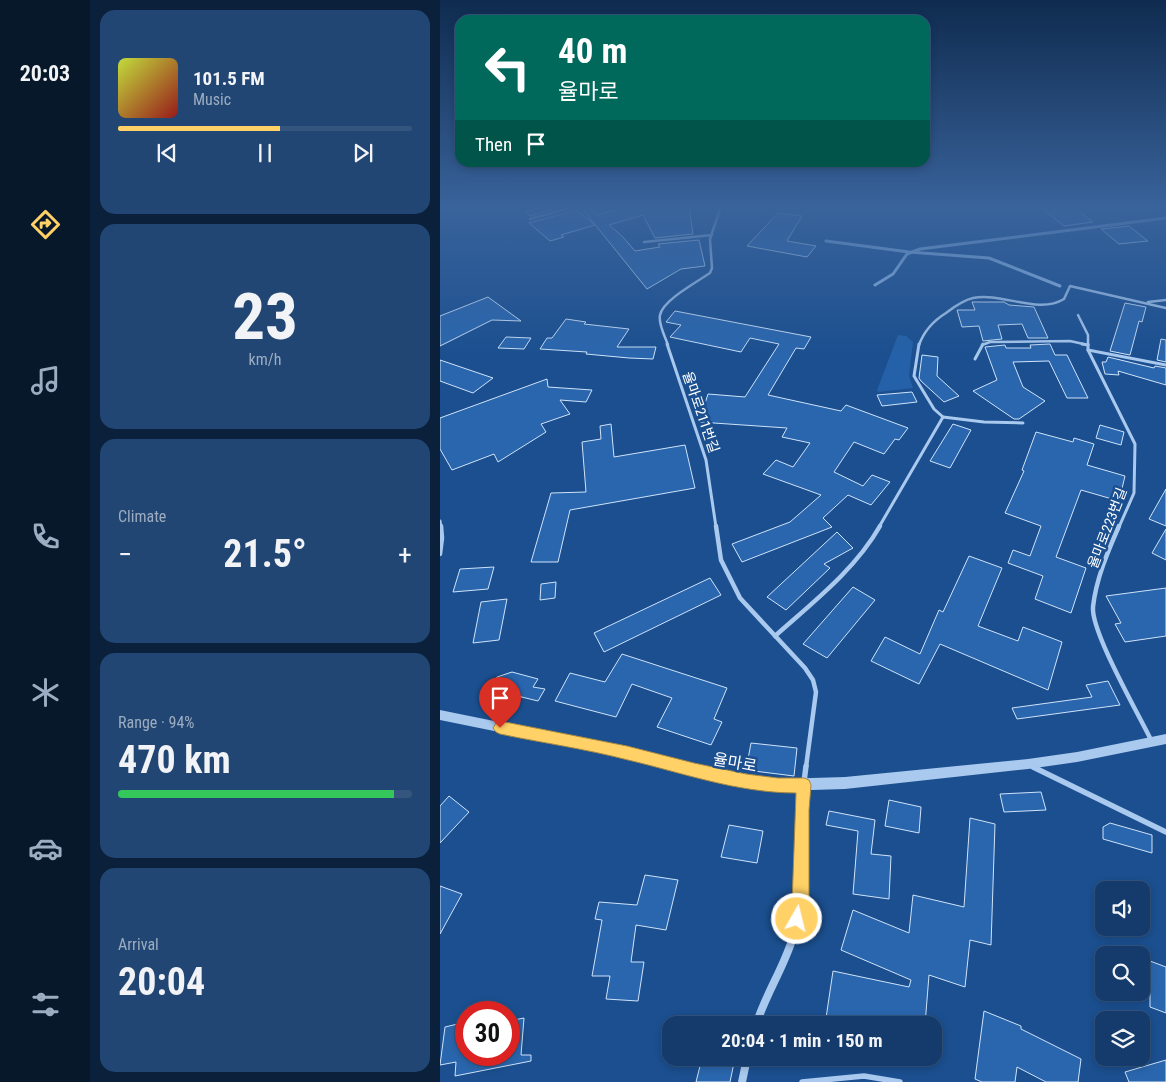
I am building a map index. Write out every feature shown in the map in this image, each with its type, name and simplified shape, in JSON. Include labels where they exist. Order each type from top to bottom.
[{"type":"street","name":"율마로","points":[[440,715],[627,752],[694,771],[778,785],[845,783],[1028,764],[1076,757],[1166,739]]},
{"type":"street","points":[[760,1016],[780,972],[794,934],[801,904],[804,785]]},
{"type":"street","points":[[742,1082],[745,1066]]},
{"type":"lane","name":"율마로211번길","points":[[711,256],[712,268],[710,272],[668,303],[660,314],[660,322],[706,460],[721,560],[740,598],[776,636]]},
{"type":"lane","points":[[1023,423],[984,422],[943,417],[934,409],[914,376],[920,338],[932,322],[964,302],[976,298],[1027,303],[1060,301],[1066,296],[1070,286],[1166,308]]},
{"type":"lane","points":[[1144,303],[1166,300]]},
{"type":"lane","name":"율마로223번길","points":[[1078,315],[1088,335],[1088,350],[1135,444],[1134,493],[1108,551],[1101,572],[1094,608],[1097,631],[1152,742]]},
{"type":"lane","points":[[975,359],[982,344],[990,342],[1070,341],[1088,345]]},
{"type":"lane","points":[[1088,350],[1166,365]]},
{"type":"lane","points":[[804,785],[816,692],[813,680],[805,668],[776,636],[828,589],[870,544],[943,417]]},
{"type":"lane","points":[[440,521],[442,538],[440,554]]},
{"type":"lane","points":[[1028,764],[1166,832]]},
{"type":"lane","points":[[802,1082],[864,1076],[900,1082]]},
{"type":"shaded area","points":[[898,335],[906,336],[913,342],[909,376],[913,388],[879,392],[877,390]]},
{"type":"building","points":[[621,256],[703,256],[705,266],[681,269],[647,289]]},
{"type":"building","points":[[488,297],[521,321],[492,320],[440,346],[440,316]]},
{"type":"building","points":[[972,302],[1004,302],[1009,305],[1034,307],[1048,338],[1028,338],[1022,324],[998,325],[1002,339],[983,341],[979,326],[962,327],[957,310],[975,310]]},
{"type":"building","points":[[1125,303],[1146,307],[1142,322],[1139,321],[1130,355],[1110,351]]},
{"type":"building","points":[[675,311],[811,337],[804,349],[796,348],[768,395],[841,411],[846,405],[908,428],[899,440],[895,439],[884,454],[854,442],[834,472],[863,486],[872,475],[890,482],[871,505],[848,495],[823,518],[832,527],[742,562],[732,544],[790,522],[821,495],[763,474],[776,460],[793,467],[810,443],[782,437],[787,428],[699,422],[708,394],[745,397],[779,344],[750,338],[741,352],[670,337],[681,325],[666,322]]},
{"type":"building","points":[[566,319],[586,322],[584,324],[629,329],[617,347],[656,347],[653,359],[540,349],[547,338],[552,338]]},
{"type":"building","points":[[506,337],[531,338],[524,349],[498,348]]},
{"type":"building","points":[[1161,339],[1166,340],[1166,362],[1157,360]]},
{"type":"building","points":[[1050,344],[1055,355],[1067,355],[1088,398],[1067,398],[1049,361],[1013,362],[1023,387],[1045,401],[1019,419],[1014,419],[973,391],[997,380],[985,347],[1005,345],[1006,348],[1031,348],[1030,345]]},
{"type":"building","points":[[922,355],[938,357],[937,376],[959,396],[944,402],[921,381],[919,378]]},
{"type":"building","points":[[1108,357],[1154,368],[1155,366],[1166,368],[1166,385],[1118,371],[1119,375],[1105,374],[1102,362],[1106,362]]},
{"type":"building","points":[[440,360],[493,378],[473,393],[440,381]]},
{"type":"building","points":[[547,379],[548,387],[592,390],[586,402],[560,400],[570,414],[541,424],[546,432],[498,462],[494,454],[452,470],[440,449],[440,418]]},
{"type":"building","points":[[912,392],[917,402],[882,406],[877,395]]},
{"type":"building","points":[[611,424],[614,457],[685,445],[695,488],[570,510],[558,562],[531,562],[551,493],[586,492],[582,442],[601,439],[600,426]]},
{"type":"building","points":[[953,424],[971,430],[950,468],[930,461]]},
{"type":"building","points":[[1100,425],[1124,432],[1121,445],[1096,438]]},
{"type":"building","points":[[1036,432],[1073,442],[1074,438],[1094,444],[1087,465],[1125,476],[1119,501],[1081,490],[1056,557],[1086,568],[1071,613],[1035,599],[1043,576],[1008,563],[1013,550],[1030,556],[1041,526],[1005,513],[1024,471],[1022,470]]},
{"type":"building","points":[[1166,489],[1166,526],[1149,519]]},
{"type":"building","points":[[1166,529],[1166,560],[1152,553]]},
{"type":"building","points":[[837,532],[853,548],[824,564],[830,568],[786,610],[767,597]]},
{"type":"building","points":[[969,556],[1002,568],[978,626],[1018,641],[1023,627],[1062,642],[1048,690],[940,644],[919,684],[871,661],[885,637],[920,654],[939,610],[943,612]]},
{"type":"building","points":[[494,567],[488,589],[453,592],[460,569]]},
{"type":"building","points":[[710,578],[721,595],[604,652],[594,633]]},
{"type":"building","points":[[556,582],[555,598],[540,600],[541,584]]},
{"type":"building","points":[[853,587],[875,600],[827,658],[803,644]]},
{"type":"building","points":[[1166,588],[1166,636],[1125,642],[1115,624],[1121,623],[1106,596]]},
{"type":"building","points":[[507,599],[499,640],[473,643],[481,602]]},
{"type":"building","points":[[622,654],[727,688],[714,719],[722,722],[711,745],[657,727],[672,698],[632,684],[616,717],[555,701],[570,673],[605,682]]},
{"type":"building","points":[[512,672],[538,679],[533,687],[545,689],[538,701],[489,689],[497,677]]},
{"type":"building","points":[[1108,681],[1120,705],[1017,719],[1012,708],[1092,697],[1086,685]]},
{"type":"building","points":[[751,743],[797,748],[794,776],[746,770]]},
{"type":"building","points":[[1041,792],[1046,810],[1004,812],[1000,794]]},
{"type":"building","points":[[449,796],[469,812],[440,843],[440,806]]},
{"type":"building","points":[[889,800],[921,807],[919,833],[885,826]]},
{"type":"building","points":[[829,811],[875,820],[871,854],[891,856],[889,899],[853,894],[858,831],[826,825]]},
{"type":"building","points":[[970,818],[995,824],[991,945],[970,940],[965,987],[929,975],[926,1016],[826,1016],[833,971],[909,987],[911,980],[841,950],[853,910],[909,933],[913,895],[964,907]]},
{"type":"building","points":[[1110,823],[1152,835],[1152,853],[1103,839],[1103,827]]},
{"type":"building","points":[[729,825],[763,831],[757,863],[721,857]]},
{"type":"building","points":[[645,875],[678,880],[666,930],[636,925],[631,962],[644,962],[638,1001],[606,999],[610,976],[592,976],[602,920],[595,919],[599,902],[637,905]]},
{"type":"building","points":[[440,886],[462,894],[440,934]]},
{"type":"building","points":[[1150,961],[1166,967],[1166,1013],[1150,1007]]},
{"type":"building","points":[[984,1011],[1021,1026],[1021,1029],[1081,1059],[1078,1082],[1046,1082],[1017,1067],[1015,1082],[982,1082],[975,1079]]},
{"type":"building","points":[[524,1018],[521,1055],[531,1055],[531,1061],[520,1063],[520,1019]]},
{"type":"building","points":[[455,1025],[455,1062],[440,1065],[445,1027]]},
{"type":"building","points":[[1166,1060],[1166,1082],[1129,1082],[1125,1072]]},
{"type":"building","points":[[456,1066],[506,1066],[455,1076]]},
{"type":"building","points":[[700,1066],[733,1066],[730,1082],[696,1082]]},
{"type":"waterway","points":[[875,285],[893,274],[905,256]]},
{"type":"waterway","points":[[969,256],[989,258],[1060,286]]},
{"type":"route","points":[[500,728],[627,752],[694,771],[746,781],[778,785],[804,785],[801,904],[797,919]]}]
